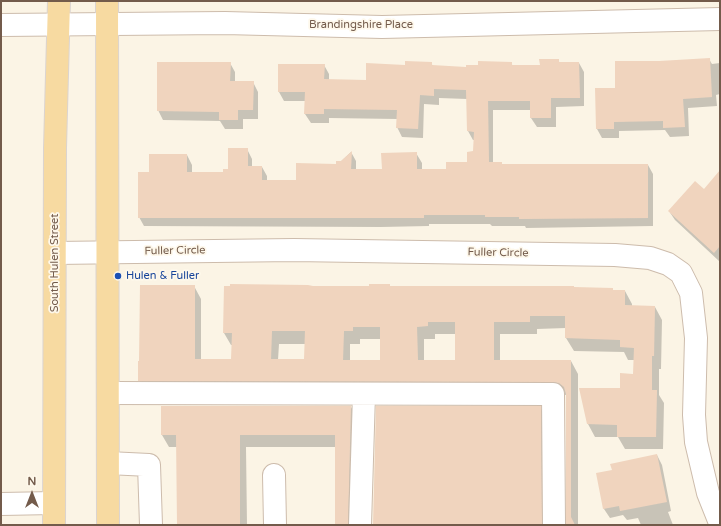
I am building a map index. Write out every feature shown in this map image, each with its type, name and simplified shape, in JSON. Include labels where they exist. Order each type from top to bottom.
[{"type":"main road","name":"South Hulen Street","points":[[54,525],[55,148],[59,1]]},
{"type":"main road","points":[[107,1],[108,525]]},
{"type":"street","name":"Brandingshire Place","points":[[1,25],[225,23],[382,27],[720,19]]},
{"type":"street","name":"Fuller Circle","points":[[55,253],[294,250],[615,255],[650,258],[668,264],[681,273],[691,293],[696,338],[694,415],[696,442],[708,493],[720,523]]},
{"type":"street","points":[[108,393],[553,394],[554,525]]},
{"type":"street","points":[[360,525],[364,394]]},
{"type":"street","points":[[108,463],[149,465],[151,525]]},
{"type":"street","points":[[274,475],[275,525]]},
{"type":"street","points":[[1,504],[54,503]]},
{"type":"building","points":[[710,58],[712,97],[683,99],[685,127],[663,128],[663,121],[614,122],[614,129],[596,129],[595,88],[615,88],[615,61],[659,61]]},
{"type":"building","points":[[539,59],[559,59],[559,62],[579,62],[580,98],[551,98],[551,118],[530,118],[530,101],[488,101],[489,162],[502,162],[502,164],[648,164],[648,218],[519,219],[519,217],[485,217],[485,215],[424,215],[424,218],[138,218],[138,172],[149,172],[149,154],[187,154],[187,172],[223,172],[223,169],[228,169],[228,148],[248,148],[248,166],[262,166],[262,180],[296,180],[296,163],[336,164],[336,161],[341,161],[352,151],[351,169],[382,169],[381,153],[417,152],[417,169],[446,169],[446,162],[467,162],[467,152],[473,151],[474,132],[467,131],[466,90],[434,89],[434,96],[420,95],[418,129],[396,128],[397,110],[324,109],[324,114],[304,114],[305,92],[278,92],[278,64],[325,64],[324,79],[366,80],[366,63],[405,65],[405,61],[432,62],[432,65],[466,67],[466,65],[478,65],[478,61],[512,62],[512,65],[540,65]]},
{"type":"building","points":[[157,62],[231,62],[230,81],[254,81],[253,110],[238,110],[238,120],[219,120],[219,112],[157,111]]},
{"type":"building","points":[[720,170],[720,246],[714,253],[668,211],[695,181],[704,189]]},
{"type":"building","points":[[230,284],[369,286],[369,284],[390,284],[390,286],[574,286],[625,290],[625,305],[655,306],[654,356],[652,356],[652,390],[657,390],[656,437],[617,437],[617,425],[587,424],[579,388],[620,388],[620,373],[633,374],[634,348],[620,347],[620,340],[565,338],[565,316],[530,316],[530,322],[494,322],[494,360],[571,360],[571,517],[575,525],[566,525],[566,394],[564,387],[559,383],[138,381],[140,285],[195,285],[195,359],[231,359],[232,333],[223,333],[224,286],[230,286]],"holes":[[[428,322],[455,322],[455,360],[418,360],[417,327],[428,326]],[[353,327],[380,327],[380,360],[343,360],[344,331],[353,331]],[[272,331],[305,331],[304,359],[271,359]]]},
{"type":"building","points":[[161,406],[351,406],[348,525],[335,525],[335,435],[240,435],[240,525],[177,525],[176,435],[161,435]]},
{"type":"building","points":[[376,406],[541,406],[542,525],[373,525]]},
{"type":"building","points":[[657,454],[667,502],[620,511],[619,506],[603,509],[596,473],[612,470],[610,464]]},
{"type":"place","name":"Hulen & Fuller","points":[[118,276]]}]
